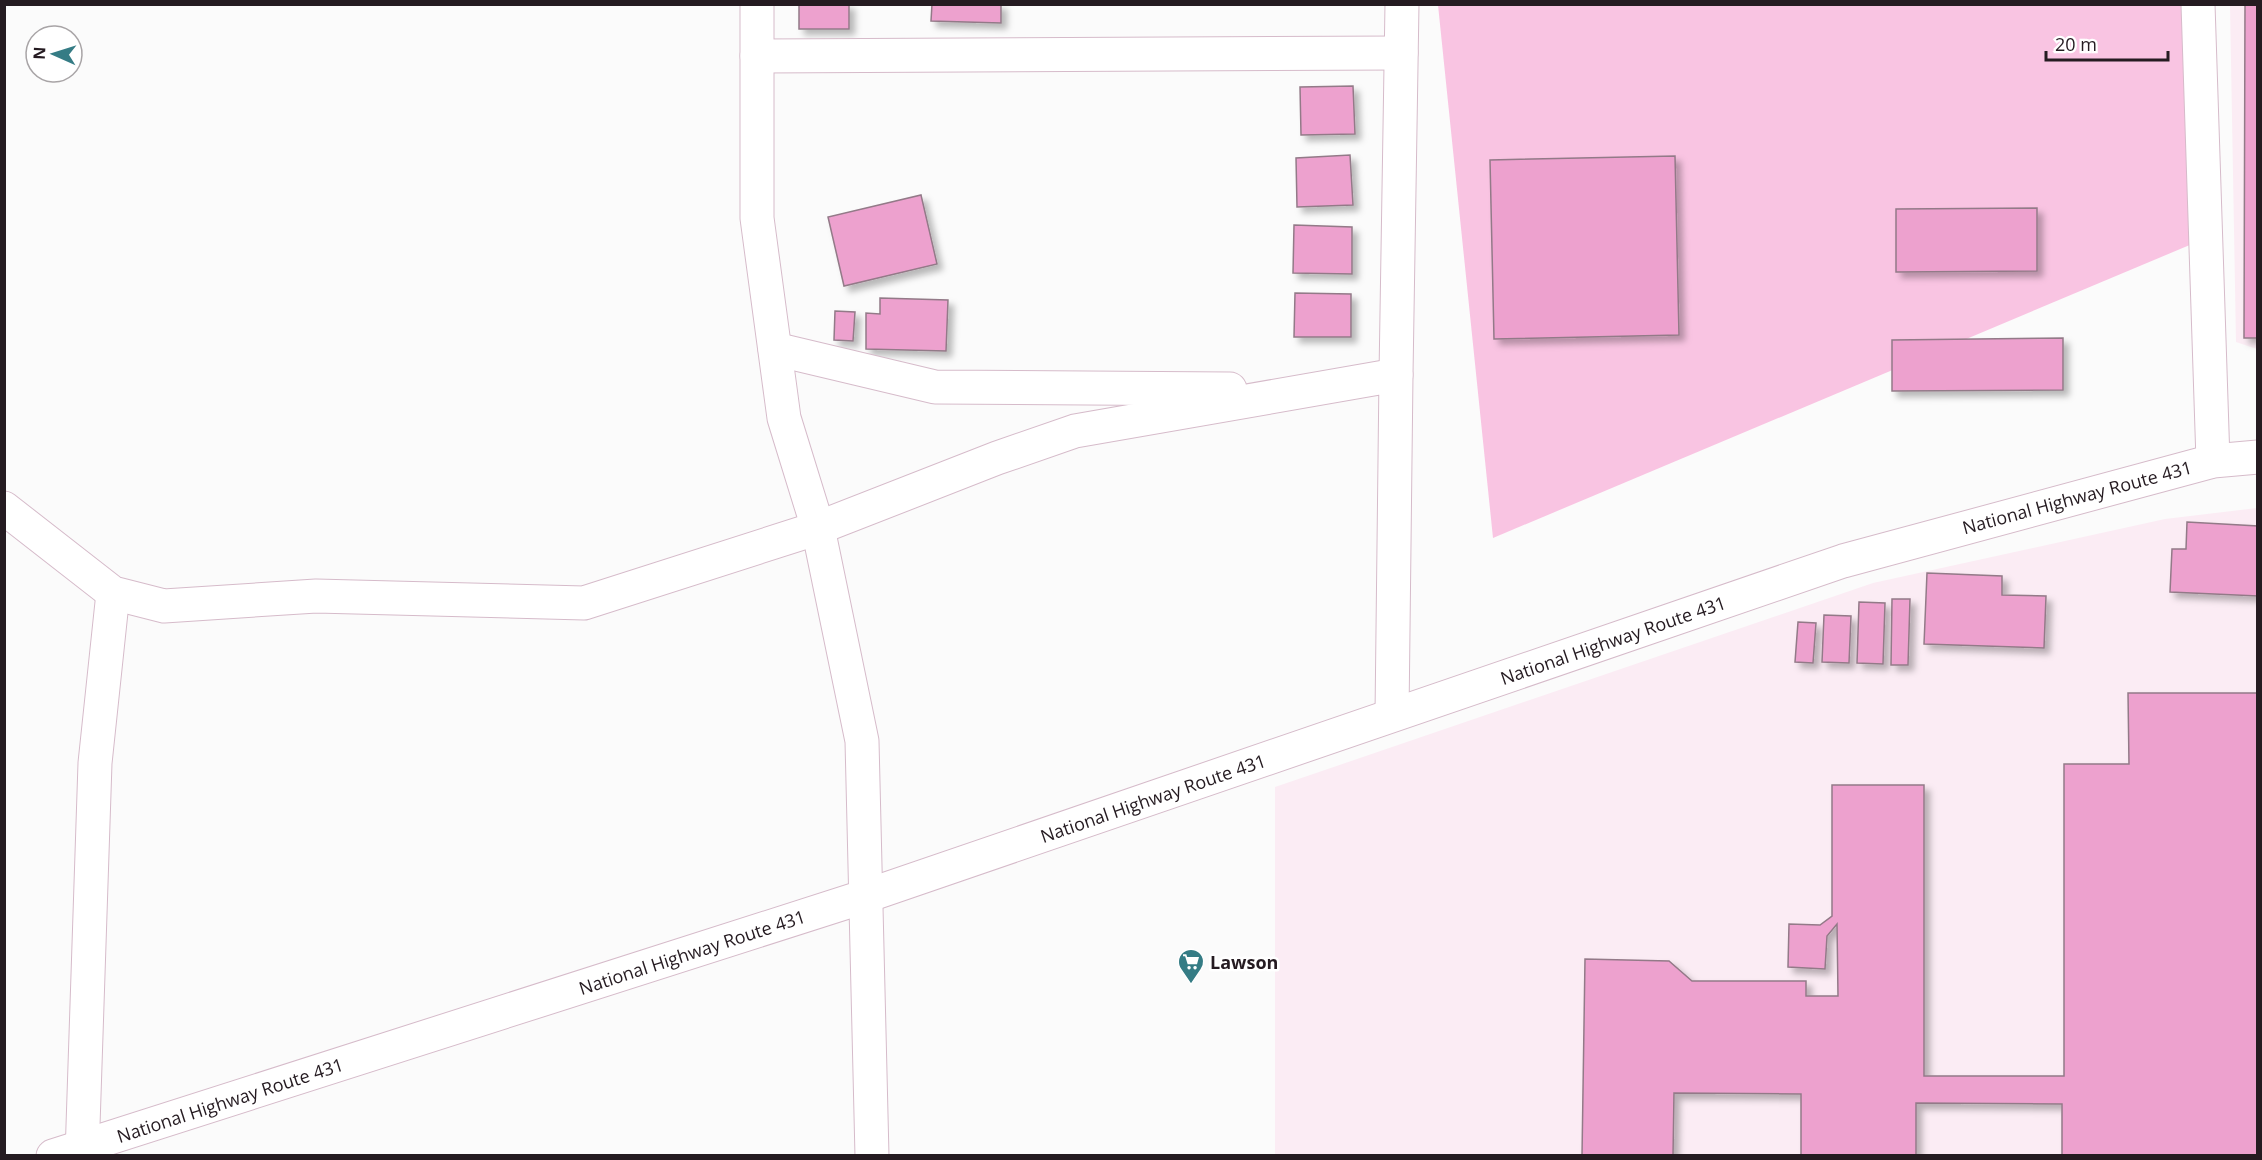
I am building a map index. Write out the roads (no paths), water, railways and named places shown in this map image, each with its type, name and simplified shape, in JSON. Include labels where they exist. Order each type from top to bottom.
[{"type":"main road","points":[[757,4],[757,218],[784,418],[818,528],[862,741],[872,1155]]},
{"type":"main road","points":[[1392,715],[1402,4]]},
{"type":"main road","points":[[2198,4],[2213,460]]},
{"type":"main road","points":[[757,56],[1401,53]]},
{"type":"main road","points":[[775,349],[935,387],[1312,390]]},
{"type":"main road","points":[[4,508],[113,593],[164,606],[316,596],[584,603],[818,528],[997,458],[1075,431],[1396,375]]},
{"type":"main road","name":"National Highway Route 431","points":[[72,1153],[866,897],[1844,561],[2213,460],[2258,457]]},
{"type":"main road","points":[[72,1153],[95,763],[113,593]]},
{"type":"place","name":"Lawson","points":[[1191,985]]}]
